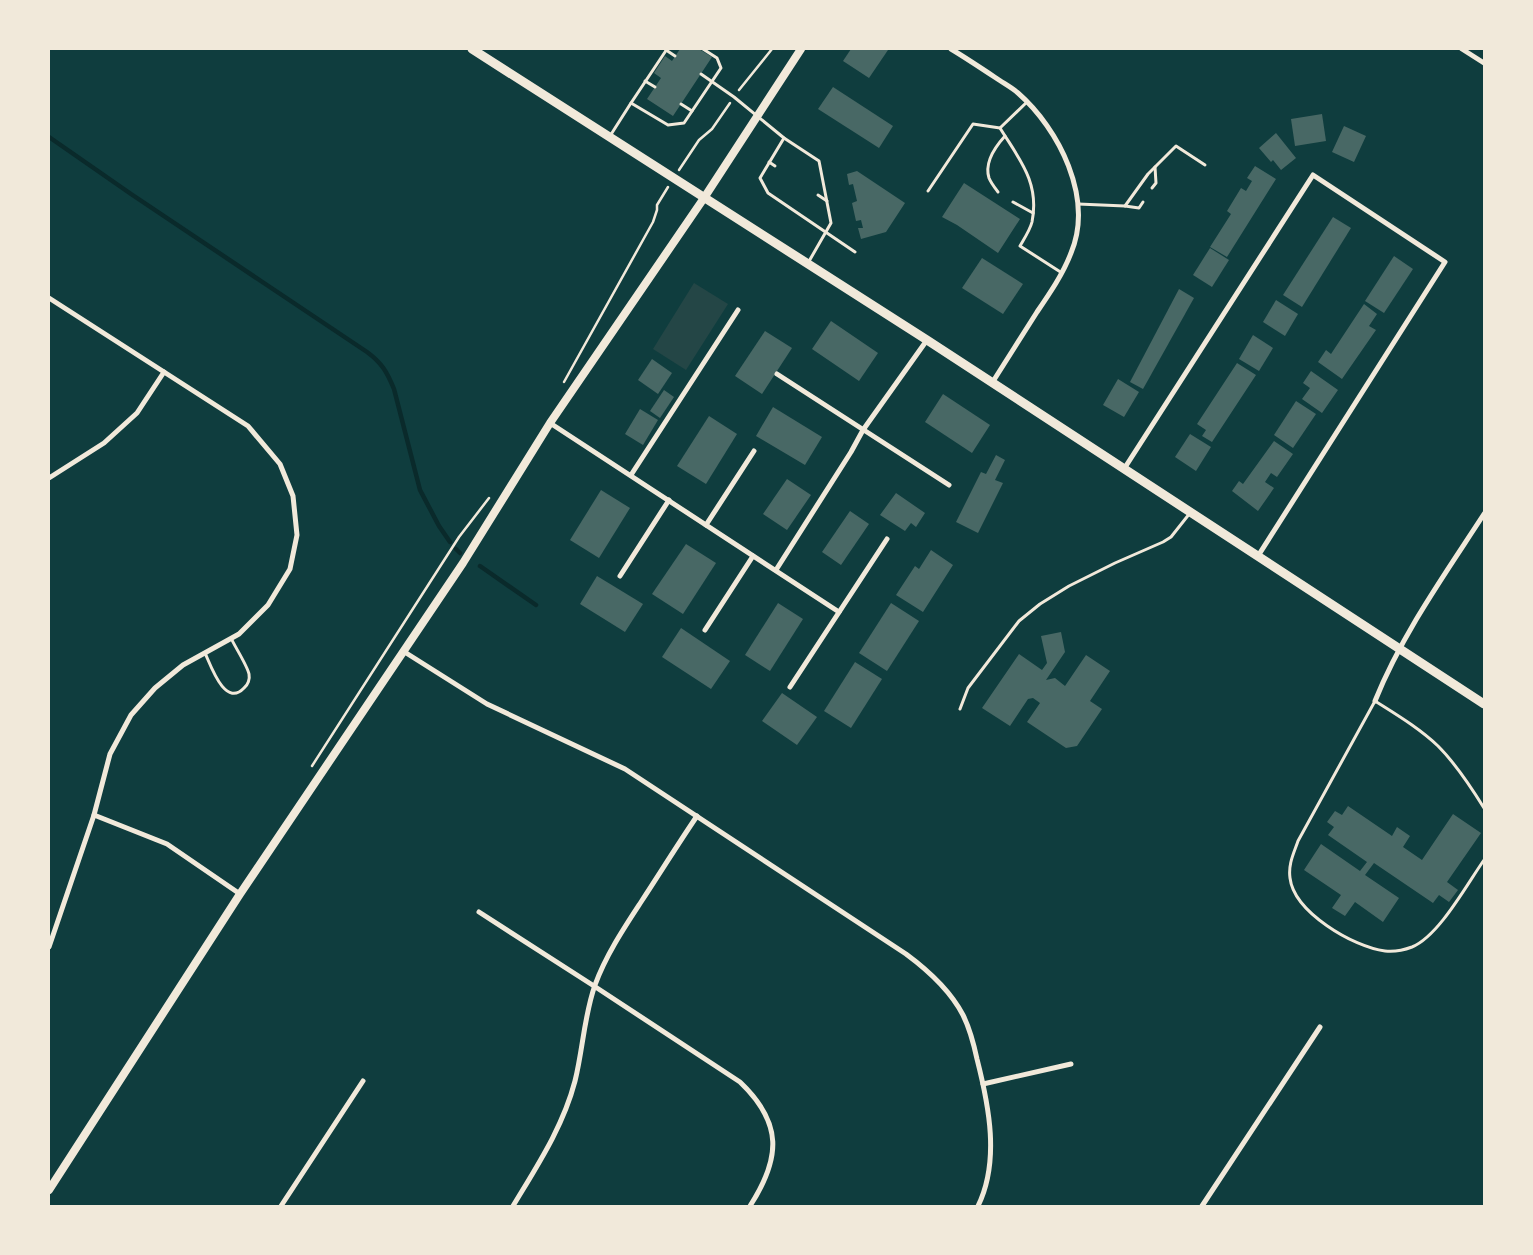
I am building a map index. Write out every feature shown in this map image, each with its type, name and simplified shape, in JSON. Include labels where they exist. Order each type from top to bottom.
[{"type":"main road","points":[[472,49],[927,340],[1484,704]]},
{"type":"street","points":[[49,1190],[240,894],[463,563],[550,423],[704,198],[801,49]]},
{"type":"street","points":[[951,49],[1017,92],[1037,112],[1053,134],[1062,151],[1074,181],[1078,204],[1077,228],[1072,251],[1062,272],[992,383]]},
{"type":"street","points":[[1462,49],[1484,63]]},
{"type":"street","points":[[1124,469],[1313,175],[1445,262],[1258,556]]},
{"type":"street","points":[[49,298],[248,426],[280,464],[294,496],[297,535],[290,569],[268,605],[239,634],[183,665],[155,688],[131,715],[110,754],[94,815],[49,947]]},
{"type":"street","points":[[631,475],[738,310]]},
{"type":"street","points":[[776,570],[863,430],[927,340]]},
{"type":"street","points":[[49,478],[104,443],[137,413],[164,372]]},
{"type":"street","points":[[777,374],[949,486]]},
{"type":"street","points":[[550,423],[839,612]]},
{"type":"street","points":[[706,524],[754,451]]},
{"type":"street","points":[[620,576],[669,500]]},
{"type":"street","points":[[1375,701],[1384,678],[1412,626],[1484,514]]},
{"type":"street","points":[[790,687],[887,539]]},
{"type":"street","points":[[705,630],[753,556]]},
{"type":"street","points":[[403,651],[487,704],[625,769],[931,972],[948,992],[963,1016],[974,1045],[984,1084],[989,1119],[990,1151],[988,1176],[978,1206]]},
{"type":"street","points":[[94,815],[167,844],[240,894]]},
{"type":"street","points":[[512,1206],[546,1151],[564,1116],[575,1080],[585,1021],[594,986],[604,964],[622,932],[697,816]]},
{"type":"street","points":[[479,912],[740,1082],[754,1096],[765,1112],[770,1126],[773,1157],[762,1189],[750,1206]]},
{"type":"street","points":[[1202,1206],[1320,1027]]},
{"type":"street","points":[[984,1084],[1071,1064]]},
{"type":"street","points":[[281,1206],[363,1081]]},
{"type":"lane","points":[[609,137],[666,49],[675,56]]},
{"type":"lane","points":[[631,103],[668,125],[684,123],[721,68],[717,58],[703,49]]},
{"type":"lane","points":[[701,74],[734,97],[784,138],[819,161],[830,223],[808,264]]},
{"type":"lane","points":[[645,81],[655,87]]},
{"type":"lane","points":[[1000,128],[1027,102]]},
{"type":"lane","points":[[681,104],[692,111]]},
{"type":"lane","points":[[928,191],[973,124],[1000,128],[1024,165],[1032,182],[1032,224],[1020,246],[1062,272]]},
{"type":"lane","points":[[998,192],[989,176],[988,166],[994,148],[1005,136]]},
{"type":"lane","points":[[784,138],[760,178],[768,193],[855,252]]},
{"type":"lane","points":[[1125,206],[1148,174],[1176,146],[1205,166]]},
{"type":"lane","points":[[769,162],[775,166]]},
{"type":"lane","points":[[1152,188],[1156,183],[1155,167]]},
{"type":"lane","points":[[818,195],[827,200]]},
{"type":"lane","points":[[1013,202],[1033,213]]},
{"type":"lane","points":[[1078,204],[1139,208],[1143,202]]},
{"type":"lane","points":[[960,709],[968,688],[1019,621],[1040,604],[1069,586],[1171,537],[1191,512]]},
{"type":"lane","points":[[205,653],[221,687],[229,692],[236,693],[243,690],[248,684],[249,674],[230,638]]},
{"type":"lane","points":[[1484,808],[1470,786],[1438,747],[1410,722],[1375,701],[1298,841],[1290,861],[1290,879],[1297,896],[1312,913],[1335,932],[1367,946],[1386,951],[1401,950],[1413,947],[1425,940],[1439,924],[1484,860]]},
{"type":"path","points":[[560,388],[653,222],[657,210],[656,205],[699,140],[712,130],[746,80],[772,49]]},
{"type":"path","points":[[311,766],[459,537],[490,497]]},
{"type":"shaded area","points":[[694,283],[728,304],[686,370],[653,349]]},
{"type":"building","points":[[680,49],[699,49],[712,57],[673,116],[647,99],[661,78],[654,73],[665,56],[672,61]]},
{"type":"building","points":[[851,49],[888,50],[869,78],[843,61]]},
{"type":"building","points":[[833,87],[893,126],[879,148],[818,109]]},
{"type":"building","points":[[1322,114],[1326,141],[1295,146],[1291,119]]},
{"type":"building","points":[[1344,126],[1366,136],[1354,162],[1332,152]]},
{"type":"building","points":[[1276,133],[1296,158],[1281,170],[1259,148]]},
{"type":"building","points":[[1255,166],[1276,179],[1227,257],[1210,247],[1231,214],[1227,211],[1241,188],[1246,191],[1252,181],[1247,178]]},
{"type":"building","points":[[857,171],[905,203],[886,232],[861,239],[858,228],[863,228],[861,220],[856,221],[852,203],[857,201],[853,184],[849,185],[847,174]]},
{"type":"building","points":[[964,183],[1020,219],[998,253],[942,217]]},
{"type":"building","points":[[1333,217],[1351,228],[1302,307],[1283,295]]},
{"type":"building","points":[[1210,248],[1229,260],[1212,287],[1193,275]]},
{"type":"building","points":[[1394,256],[1413,269],[1384,313],[1365,301]]},
{"type":"building","points":[[982,258],[1023,284],[1003,314],[962,288]]},
{"type":"building","points":[[1179,289],[1194,298],[1143,389],[1130,382]]},
{"type":"building","points":[[1276,300],[1298,314],[1285,336],[1263,322]]},
{"type":"building","points":[[1364,304],[1377,314],[1369,326],[1376,330],[1342,379],[1318,362],[1326,350],[1331,354]]},
{"type":"building","points":[[831,321],[878,353],[859,381],[812,349]]},
{"type":"building","points":[[765,331],[792,348],[762,394],[735,376]]},
{"type":"building","points":[[1253,335],[1273,348],[1259,371],[1239,359]]},
{"type":"building","points":[[652,359],[672,373],[658,394],[638,380]]},
{"type":"building","points":[[1237,363],[1256,375],[1212,442],[1202,436],[1206,430],[1197,424]]},
{"type":"building","points":[[1311,371],[1338,390],[1322,413],[1302,399],[1310,388],[1303,383]]},
{"type":"building","points":[[1118,379],[1139,392],[1124,417],[1103,405]]},
{"type":"building","points":[[664,390],[674,397],[660,418],[650,411]]},
{"type":"building","points":[[943,394],[990,425],[972,453],[925,422]]},
{"type":"building","points":[[1296,401],[1316,414],[1293,448],[1274,435]]},
{"type":"building","points":[[773,407],[822,437],[805,465],[756,436]]},
{"type":"building","points":[[640,409],[658,420],[643,445],[625,434]]},
{"type":"building","points":[[709,416],[737,434],[706,484],[677,466]]},
{"type":"building","points":[[1190,434],[1211,447],[1196,471],[1175,457]]},
{"type":"building","points":[[1274,441],[1293,454],[1277,477],[1271,473],[1265,482],[1274,488],[1258,511],[1232,491],[1239,481],[1243,484]]},
{"type":"building","points":[[996,455],[1005,460],[995,480],[1003,483],[978,533],[956,522],[981,472],[986,474]]},
{"type":"building","points":[[787,479],[811,495],[787,530],[763,514]]},
{"type":"building","points":[[601,490],[630,508],[599,558],[570,540]]},
{"type":"building","points":[[896,493],[925,513],[916,527],[911,523],[905,531],[880,515]]},
{"type":"building","points":[[850,511],[869,524],[841,565],[822,552]]},
{"type":"building","points":[[686,544],[716,563],[683,614],[652,594]]},
{"type":"building","points":[[931,550],[953,565],[923,612],[896,595],[915,566],[919,569]]},
{"type":"building","points":[[597,576],[643,604],[625,632],[580,604]]},
{"type":"building","points":[[778,603],[803,619],[770,671],[745,655]]},
{"type":"building","points":[[891,603],[919,621],[887,671],[859,653]]},
{"type":"building","points":[[681,628],[730,661],[711,689],[662,657]]},
{"type":"building","points":[[1061,632],[1065,652],[1046,680],[1055,678],[1065,686],[1086,655],[1110,671],[1090,701],[1102,709],[1077,746],[1066,748],[1027,722],[1040,703],[1033,698],[1028,699],[1010,726],[982,708],[1019,654],[1042,670],[1047,663],[1041,636]]},
{"type":"building","points":[[855,662],[882,679],[851,728],[824,711]]},
{"type":"building","points":[[782,693],[817,717],[797,745],[762,721]]},
{"type":"building","points":[[1348,806],[1392,836],[1397,827],[1410,836],[1403,847],[1422,860],[1453,814],[1481,833],[1447,882],[1458,890],[1449,902],[1439,895],[1433,903],[1374,863],[1365,875],[1399,898],[1383,922],[1355,902],[1345,916],[1332,908],[1341,895],[1304,870],[1321,844],[1360,871],[1367,862],[1328,835],[1334,827],[1327,822],[1335,811],[1342,815]]},
{"type":"waterway","points":[[49,137],[377,360],[394,389],[420,490],[439,526],[450,542]]},
{"type":"waterway","points":[[456,549],[460,553]]},
{"type":"waterway","points":[[480,566],[536,605]]}]
